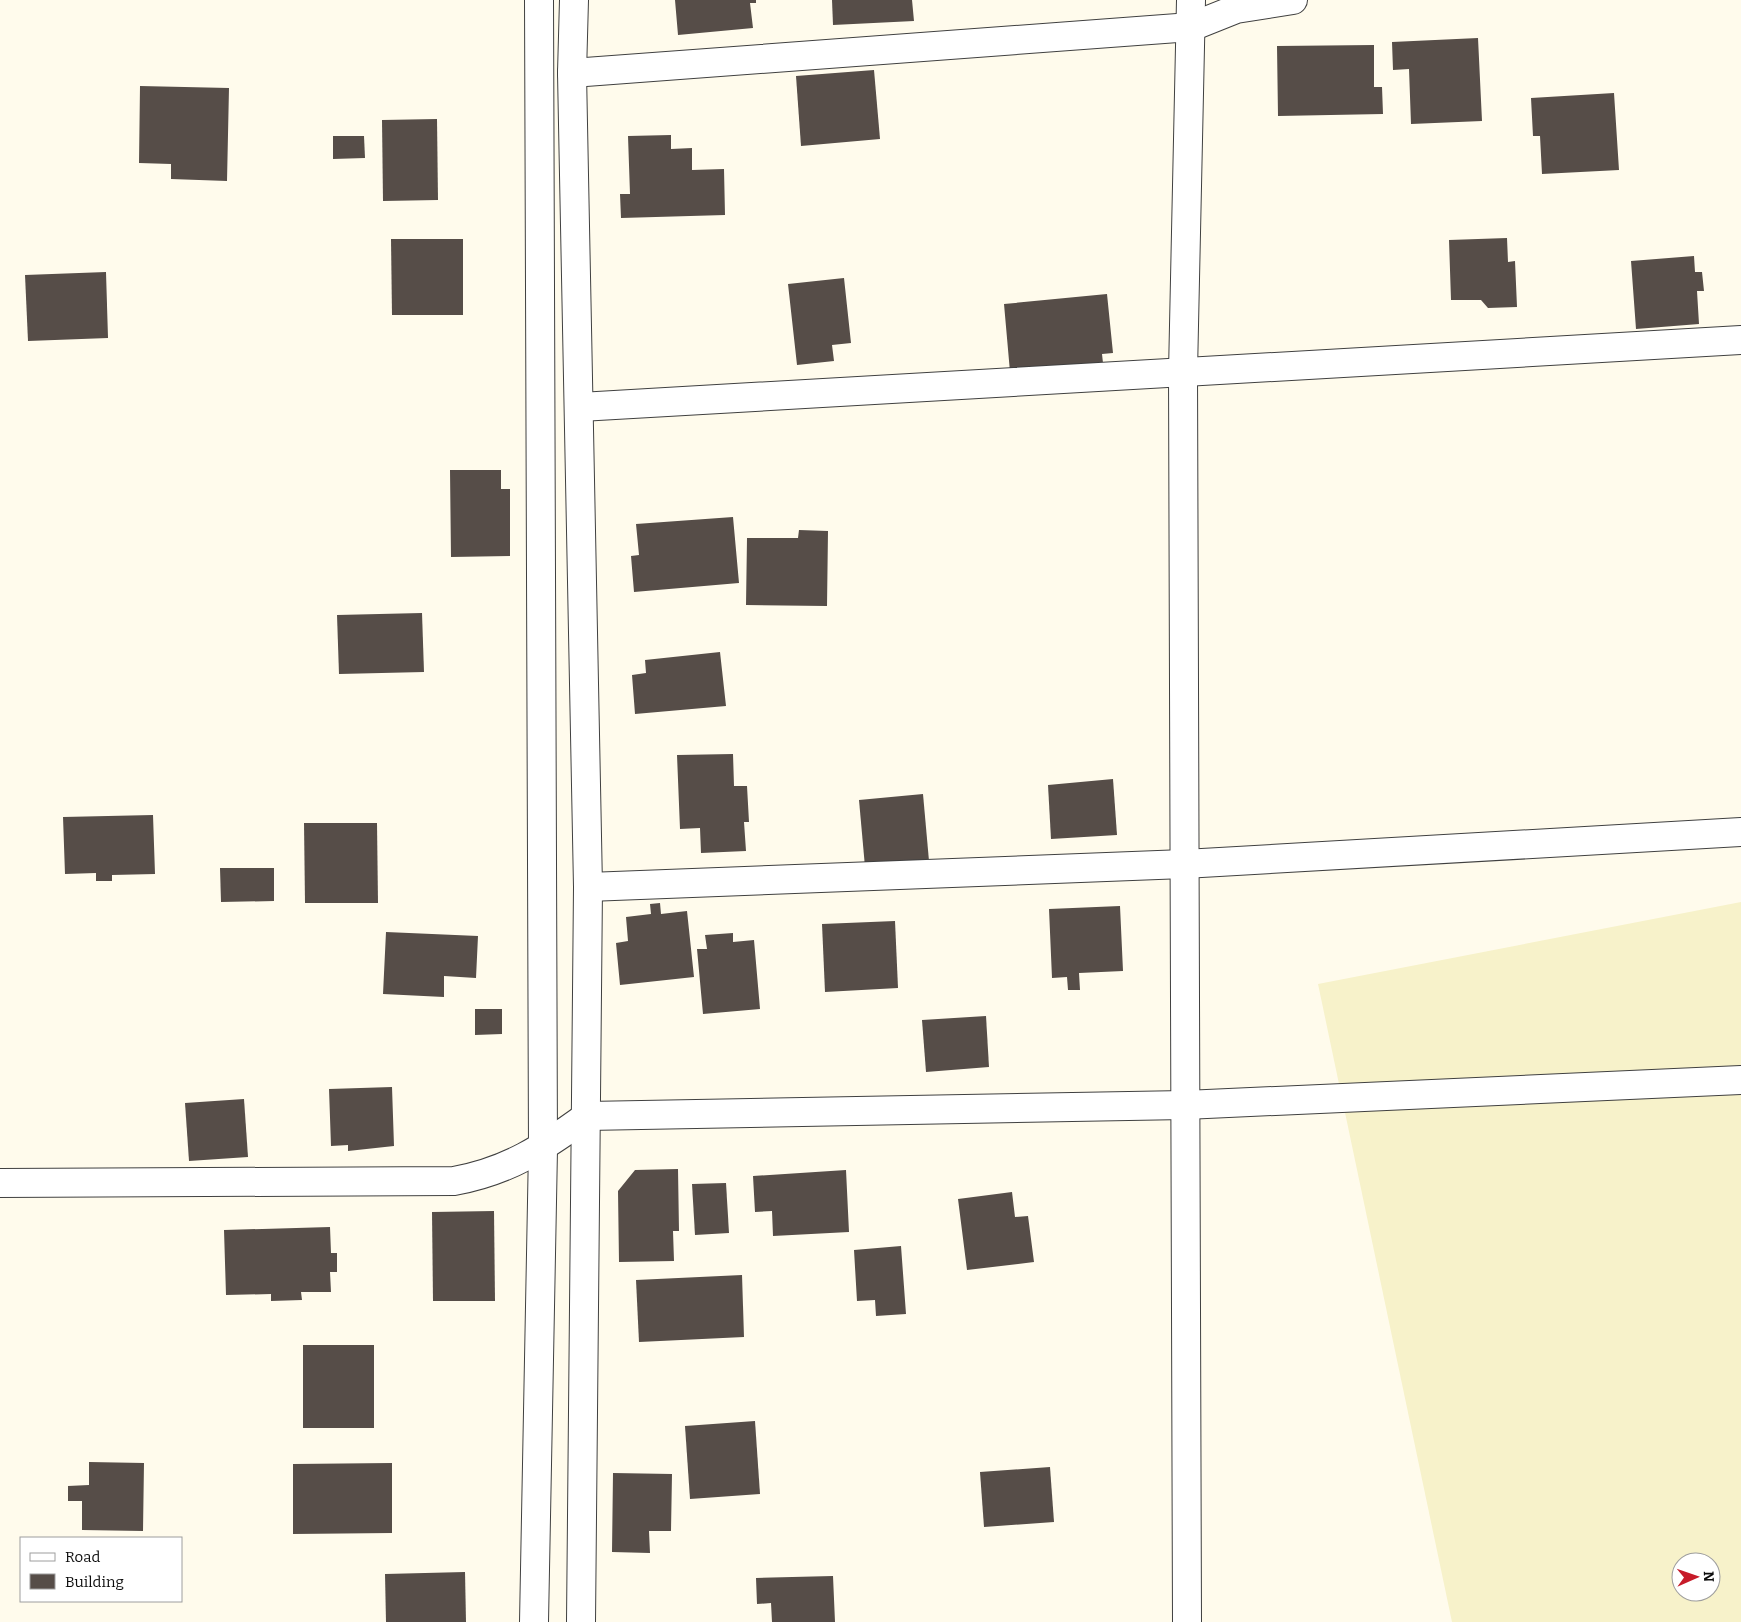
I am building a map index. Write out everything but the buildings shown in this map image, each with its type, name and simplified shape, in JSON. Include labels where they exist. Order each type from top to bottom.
[{"type":"street","points":[[534,1622],[542,1149],[539,0]]},
{"type":"street","points":[[574,0],[572,73],[588,887],[582,1622]]},
{"type":"street","points":[[572,73],[1236,9],[1293,0]]},
{"type":"street","points":[[1186,1622],[1183,372],[1191,13]]},
{"type":"street","points":[[580,407],[1741,340]]},
{"type":"street","points":[[588,887],[1184,864],[1741,832]]},
{"type":"street","points":[[0,1183],[454,1181],[482,1176],[522,1160],[542,1149],[587,1116],[1185,1105],[1741,1080]]},
{"type":"shaded area","points":[[1741,902],[1741,1622],[1452,1622],[1318,984]]}]
